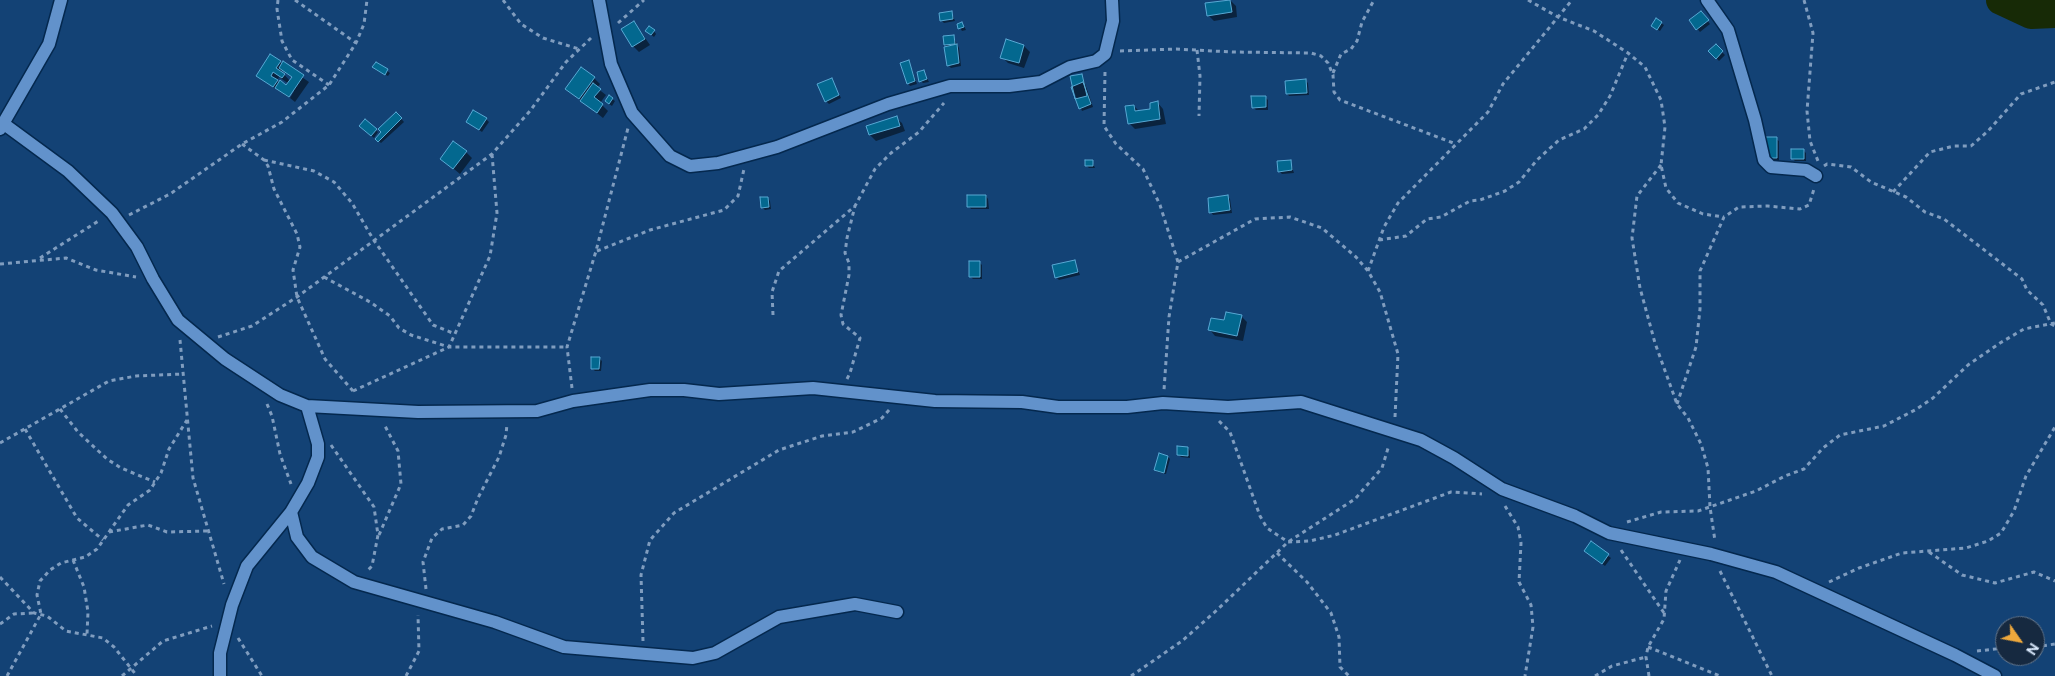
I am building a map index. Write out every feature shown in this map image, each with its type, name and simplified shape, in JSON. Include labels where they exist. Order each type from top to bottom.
[{"type":"street","points":[[61,0],[49,44],[2,127],[68,171],[115,217],[137,247],[153,279],[178,320],[204,342],[280,395],[307,406],[376,410],[536,411],[574,401],[650,390],[684,390],[713,394],[813,388],[839,389],[935,401],[1022,402],[1064,408],[1127,407],[1163,403],[1228,407],[1301,402],[1421,440],[1454,458],[1498,490],[1575,516],[1607,532],[1686,548],[1776,572],[1814,588],[1995,676]]},
{"type":"street","points":[[598,0],[610,64],[632,113],[670,156],[690,166],[718,163],[786,144],[888,104],[950,86],[1009,86],[1041,82],[1070,67],[1096,61],[1105,54],[1113,21],[1112,0]]},
{"type":"street","points":[[1707,0],[1728,30],[1755,120],[1764,160],[1771,167],[1806,170],[1816,176]]},
{"type":"street","points":[[220,676],[220,653],[232,605],[247,566],[291,512],[308,483],[318,457],[318,444],[307,406]]},
{"type":"street","points":[[291,512],[297,537],[312,557],[354,582],[495,622],[564,647],[693,658],[715,653],[779,617],[855,604],[897,612]]},
{"type":"path","points":[[278,0],[277,9],[282,40],[292,60],[329,85]]},
{"type":"path","points":[[295,0],[356,44]]},
{"type":"path","points":[[40,259],[115,217],[170,194],[242,144],[282,122],[329,85],[356,44],[364,24],[367,0]]},
{"type":"path","points":[[503,0],[521,24],[543,38],[579,49]]},
{"type":"path","points":[[204,342],[252,326],[297,297],[373,239],[492,154],[530,110],[566,62],[579,49],[644,0]]},
{"type":"path","points":[[1333,75],[1341,54],[1351,49],[1357,41],[1362,22],[1374,0]]},
{"type":"path","points":[[1528,0],[1558,17],[1594,31],[1628,53],[1644,67],[1662,100],[1665,127],[1661,165],[1666,188],[1678,203],[1702,214],[1724,217]]},
{"type":"path","points":[[1368,271],[1379,240],[1398,203],[1488,112],[1503,84],[1572,0]]},
{"type":"path","points":[[1664,613],[1607,532],[1648,515],[1698,511],[1756,491],[1784,476],[1804,469],[1823,448],[1840,436],[1884,426],[1915,410],[1933,398],[1968,365],[2024,329],[2054,325],[2043,305],[2027,290],[2022,280],[2015,273],[1944,219],[1926,212],[1906,197],[1871,182],[1851,167],[1827,164],[1820,168],[1810,141],[1807,111],[1813,33],[1804,0]]},
{"type":"path","points":[[1163,403],[1169,318],[1178,262],[1160,205],[1143,168],[1116,144],[1104,126],[1105,54],[1134,49],[1311,53],[1321,56],[1328,63],[1333,75],[1334,92],[1340,100],[1456,144]]},
{"type":"path","points":[[1197,50],[1200,76],[1199,116]]},
{"type":"path","points":[[1379,240],[1406,236],[1427,219],[1441,217],[1470,202],[1505,191],[1518,182],[1537,160],[1559,140],[1584,129],[1598,115],[1610,96],[1628,53]]},
{"type":"path","points":[[1893,192],[1930,152],[1954,146],[1971,146],[1988,131],[2021,94],[2055,82]]},
{"type":"path","points":[[839,389],[850,373],[860,338],[843,324],[841,315],[849,275],[849,263],[845,253],[855,206],[875,169],[891,153],[919,132],[960,86]]},
{"type":"path","points":[[574,401],[567,347],[596,251],[632,113]]},
{"type":"path","points":[[242,144],[264,160],[268,166],[274,189],[297,234],[300,247],[293,270],[297,297],[325,359],[353,391]]},
{"type":"path","points":[[346,395],[449,347],[490,256],[497,214],[492,154]]},
{"type":"path","points":[[596,251],[650,230],[724,210],[738,196],[748,155]]},
{"type":"path","points":[[264,160],[314,171],[334,182],[352,203],[373,239],[433,324],[455,334]]},
{"type":"path","points":[[1661,165],[1637,196],[1632,238],[1640,288],[1655,343],[1677,404],[1701,444],[1708,468],[1714,555],[1772,676]]},
{"type":"path","points":[[1677,404],[1696,347],[1700,309],[1700,271],[1724,217],[1739,207],[1768,206],[1800,209],[1809,205],[1816,176]]},
{"type":"path","points":[[773,315],[772,292],[779,272],[855,206]]},
{"type":"path","points":[[1130,676],[1182,641],[1288,542],[1355,499],[1382,468],[1393,432],[1398,354],[1380,292],[1368,271],[1356,257],[1322,228],[1290,217],[1256,219],[1178,262]]},
{"type":"path","points":[[0,264],[66,258],[96,270],[153,279]]},
{"type":"path","points":[[324,277],[370,302],[390,316],[399,328],[411,335],[449,347],[567,347]]},
{"type":"path","points":[[178,320],[192,478],[207,531],[232,605]]},
{"type":"path","points":[[0,443],[109,381],[136,376],[183,374]]},
{"type":"path","points":[[258,380],[272,416],[280,454],[298,500]]},
{"type":"path","points":[[644,655],[640,575],[650,540],[674,514],[779,450],[822,436],[853,432],[882,418],[900,398]]},
{"type":"path","points":[[1202,405],[1230,432],[1260,516],[1267,528],[1288,542],[1310,542],[1335,535],[1451,492],[1485,494],[1498,490],[1518,527],[1521,543],[1519,582],[1531,605],[1533,627],[1525,676]]},
{"type":"path","points":[[60,409],[78,432],[107,459],[120,468],[155,482]]},
{"type":"path","points":[[354,582],[372,566],[378,535],[401,484],[398,451],[376,410]]},
{"type":"path","points":[[428,604],[423,562],[432,538],[442,529],[463,525],[471,516],[502,450],[506,435],[508,411]]},
{"type":"path","points":[[7,676],[40,614],[37,595],[40,581],[50,570],[72,560],[85,557],[97,549],[128,505],[150,490],[161,472],[169,449],[187,420]]},
{"type":"path","points":[[1814,588],[1859,568],[1902,553],[1966,548],[1988,541],[2000,533],[2014,511],[2026,476],[2055,427]]},
{"type":"path","points":[[25,429],[77,518],[103,540]]},
{"type":"path","points":[[314,429],[336,449],[374,507],[378,535]]},
{"type":"path","points":[[109,532],[148,525],[167,532],[207,531]]},
{"type":"path","points":[[1649,676],[1646,658],[1648,647],[1658,632],[1664,613],[1666,591],[1686,548]]},
{"type":"path","points":[[1928,552],[1962,575],[1995,583],[2034,572],[2055,581]]},
{"type":"path","points":[[1277,553],[1307,582],[1331,613],[1339,637],[1340,667],[1349,676]]},
{"type":"path","points":[[72,560],[84,587],[88,612],[87,634]]},
{"type":"path","points":[[0,577],[34,613]]},
{"type":"path","points":[[406,676],[419,651],[419,618],[410,598]]},
{"type":"path","points":[[0,624],[14,614],[34,613],[47,616],[66,631],[103,638],[114,646],[137,676]]},
{"type":"path","points":[[122,676],[162,642],[228,622],[262,676]]},
{"type":"path","points":[[1648,647],[1720,676]]},
{"type":"path","points":[[1595,676],[1612,666],[1646,658]]},
{"type":"building","points":[[1230,0],[1232,12],[1207,16],[1205,3]]},
{"type":"building","points":[[952,11],[953,19],[940,21],[939,13]]},
{"type":"building","points":[[1701,11],[1709,20],[1696,30],[1689,20]]},
{"type":"building","points":[[1656,18],[1662,22],[1657,30],[1651,26]]},
{"type":"building","points":[[634,21],[645,39],[632,47],[621,29]]},
{"type":"building","points":[[962,22],[964,27],[958,29],[957,24]]},
{"type":"building","points":[[649,26],[655,30],[651,35],[645,31]]},
{"type":"building","points":[[954,35],[955,44],[944,45],[943,36]]},
{"type":"building","points":[[1006,39],[1024,45],[1019,63],[1000,58]]},
{"type":"building","points":[[957,44],[959,63],[947,66],[944,47]]},
{"type":"building","points":[[1716,44],[1723,51],[1716,59],[1708,51]]},
{"type":"building","points":[[270,54],[281,61],[276,68],[285,74],[282,78],[273,72],[271,76],[278,80],[273,87],[256,76]]},
{"type":"building","points":[[909,60],[915,81],[907,84],[900,63]]},
{"type":"building","points":[[283,61],[304,75],[289,97],[275,88],[280,80],[286,85],[292,77],[279,68]]},
{"type":"building","points":[[376,62],[388,69],[385,75],[372,67]]},
{"type":"building","points":[[581,67],[595,77],[579,99],[565,89]]},
{"type":"building","points":[[924,70],[927,79],[919,82],[917,72]]},
{"type":"building","points":[[1082,74],[1087,96],[1075,99],[1070,76]]},
{"type":"building","points":[[832,78],[839,95],[825,102],[817,84]]},
{"type":"building","points":[[1306,79],[1307,93],[1286,94],[1285,81]]},
{"type":"building","points":[[1083,82],[1091,104],[1079,109],[1071,87]]},
{"type":"building","points":[[593,83],[601,89],[594,97],[603,104],[597,113],[580,101]]},
{"type":"building","points":[[609,95],[613,98],[609,104],[605,101]]},
{"type":"building","points":[[1251,96],[1266,96],[1266,107],[1252,108]]},
{"type":"building","points":[[1158,101],[1160,119],[1128,124],[1125,106],[1134,105],[1135,111],[1150,109],[1150,103]]},
{"type":"building","points":[[473,110],[487,118],[479,130],[466,122]]},
{"type":"building","points":[[396,112],[402,118],[378,142],[375,139],[381,132],[378,129]]},
{"type":"building","points":[[897,116],[900,126],[869,135],[866,126]]},
{"type":"building","points":[[365,119],[377,129],[371,136],[359,126]]},
{"type":"building","points":[[1766,137],[1777,137],[1777,158],[1766,158]]},
{"type":"building","points":[[453,141],[467,151],[453,169],[440,159]]},
{"type":"building","points":[[1791,149],[1804,149],[1804,159],[1791,159]]},
{"type":"building","points":[[1085,160],[1093,160],[1093,166],[1085,166]]},
{"type":"building","points":[[1291,160],[1292,170],[1278,172],[1277,161]]},
{"type":"building","points":[[967,195],[986,195],[986,207],[967,207]]},
{"type":"building","points":[[1228,195],[1230,210],[1209,213],[1208,198]]},
{"type":"building","points":[[760,197],[768,197],[769,207],[761,208]]},
{"type":"building","points":[[1075,260],[1078,272],[1055,278],[1052,265]]},
{"type":"building","points":[[969,261],[980,261],[980,277],[969,277]]},
{"type":"building","points":[[1226,312],[1242,315],[1237,336],[1208,330],[1211,318],[1224,320]]},
{"type":"building","points":[[591,357],[600,357],[599,369],[591,369]]},
{"type":"building","points":[[1177,446],[1188,447],[1188,456],[1177,455]]},
{"type":"building","points":[[1159,453],[1168,456],[1164,473],[1154,470]]},
{"type":"building","points":[[1591,541],[1609,554],[1602,564],[1584,551]]},
{"type":"waterway","points":[[2001,0],[2031,14],[2055,13]]}]
